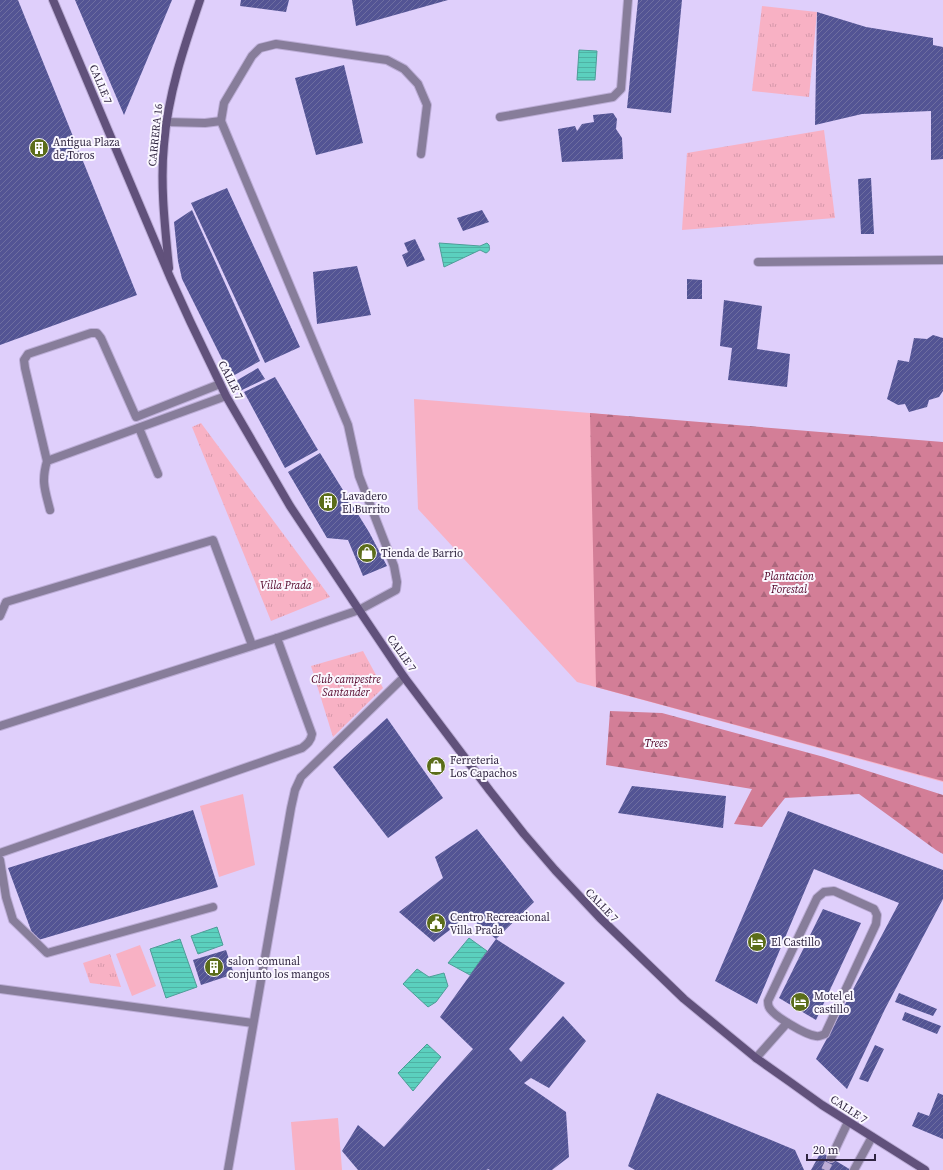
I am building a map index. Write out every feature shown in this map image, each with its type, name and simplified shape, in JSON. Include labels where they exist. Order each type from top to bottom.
[{"type":"street","name":"CALLE 7","points":[[53,0],[170,277],[226,396],[290,506],[404,677],[524,834],[578,895],[637,955],[684,999],[756,1058],[816,1101],[924,1170]]},
{"type":"street","name":"CARRERA 16","points":[[170,277],[162,196],[166,122],[177,72],[200,0]]},
{"type":"street","points":[[500,117],[613,97],[621,89],[628,0]]},
{"type":"street","points":[[0,726],[277,638],[359,610],[396,590],[397,582],[394,566],[359,476],[348,424],[221,121],[224,103],[252,56],[260,48],[276,44],[387,60],[404,69],[418,84],[427,105],[421,154]]},
{"type":"street","points":[[166,122],[205,123],[221,121]]},
{"type":"street","points":[[758,262],[943,260]]},
{"type":"street","points":[[50,510],[44,484],[44,473],[47,461],[25,368],[24,360],[28,354],[90,333],[97,333],[101,338],[136,417],[220,384]]},
{"type":"street","points":[[47,461],[226,396]]},
{"type":"street","points":[[139,428],[158,474]]},
{"type":"street","points":[[0,616],[6,602],[213,540],[252,645]]},
{"type":"street","points":[[0,853],[302,748],[312,738],[312,734],[277,638]]},
{"type":"street","points":[[228,1170],[295,790],[301,777],[404,677]]},
{"type":"street","points":[[0,860],[3,897],[13,920],[47,953],[213,907]]},
{"type":"street","points":[[834,891],[874,909],[877,915],[876,924],[825,1034],[815,1036],[787,1023],[770,1009],[768,1006],[768,1000],[817,898],[824,892],[834,891]]},
{"type":"street","points":[[0,989],[253,1023]]},
{"type":"street","points":[[756,1058],[787,1023]]},
{"type":"street","points":[[831,1158],[848,1122]]},
{"type":"street","points":[[854,1170],[872,1137]]},
{"type":"green space","points":[[762,6],[817,12],[809,97],[752,91]]},
{"type":"green space","points":[[824,130],[835,218],[682,230],[687,153]]},
{"type":"green space","name":"Plantacion Forestal","points":[[414,399],[590,413],[943,449],[943,782],[577,682],[418,509]]},
{"type":"green space","name":"Plantacion Forestal","points":[[590,413],[943,442],[943,781],[596,687]]},
{"type":"green space","name":"Villa Prada","points":[[201,423],[330,597],[271,621],[192,427]]},
{"type":"green space","name":"Club campestre Santander","points":[[363,651],[383,688],[333,737],[311,666]]},
{"type":"green space","name":"Trees","points":[[610,711],[662,713],[824,757],[943,795],[943,854],[859,794],[785,798],[762,827],[734,824],[752,789],[606,765]]},
{"type":"green space","points":[[243,794],[255,865],[219,877],[200,806]]},
{"type":"green space","points":[[140,945],[156,986],[132,996],[116,954]]},
{"type":"green space","points":[[110,954],[121,987],[90,983],[83,963]]},
{"type":"green space","points":[[338,1118],[342,1170],[295,1170],[291,1122]]},
{"type":"shaded area","points":[[579,50],[597,51],[595,80],[577,80]]},
{"type":"shaded area","points":[[439,243],[480,246],[487,243],[490,249],[486,253],[480,250],[444,267]]},
{"type":"shaded area","points":[[217,927],[223,945],[198,954],[191,936]]},
{"type":"shaded area","points":[[469,938],[487,951],[470,975],[448,963]]},
{"type":"shaded area","points":[[180,939],[197,987],[166,998],[150,949]]},
{"type":"shaded area","points":[[417,969],[429,977],[444,973],[448,986],[436,1002],[428,1007],[403,984]]},
{"type":"shaded area","points":[[427,1044],[441,1057],[413,1091],[398,1073]]},
{"type":"building","name":"Antigua Plaza de Toros","points":[[0,0],[18,0],[137,295],[0,345]]},
{"type":"building","points":[[75,0],[172,0],[124,115]]},
{"type":"building","points":[[241,0],[289,0],[286,12],[240,6]]},
{"type":"building","points":[[352,0],[448,0],[356,26]]},
{"type":"building","points":[[638,0],[682,0],[671,113],[627,108]]},
{"type":"building","points":[[817,12],[866,27],[933,38],[933,45],[943,47],[943,159],[931,160],[931,111],[862,114],[815,125]]},
{"type":"building","points":[[344,65],[363,143],[316,155],[295,78]]},
{"type":"building","points":[[613,113],[617,119],[616,129],[622,138],[623,159],[562,162],[558,129],[575,126],[577,131],[582,124],[594,122],[593,115]]},
{"type":"building","points":[[871,178],[874,234],[861,234],[858,179]]},
{"type":"building","points":[[227,188],[300,347],[265,363],[191,203]]},
{"type":"building","points":[[192,210],[260,361],[231,377],[182,279],[178,261],[174,222]]},
{"type":"building","points":[[482,210],[489,222],[463,231],[457,218]]},
{"type":"building","points":[[415,239],[425,260],[407,267],[402,255],[408,252],[404,243]]},
{"type":"building","points":[[357,266],[371,315],[317,324],[313,272]]},
{"type":"building","points":[[687,279],[702,280],[702,299],[687,299]]},
{"type":"building","points":[[724,300],[762,306],[757,349],[790,354],[787,387],[728,380],[732,348],[720,346]]},
{"type":"building","points":[[933,335],[943,338],[943,391],[939,397],[929,400],[927,407],[909,412],[905,404],[898,405],[887,399],[898,360],[909,362],[914,338],[927,339]]},
{"type":"building","points":[[258,368],[265,379],[238,392],[234,382]]},
{"type":"building","points":[[275,377],[318,450],[285,468],[244,392]]},
{"type":"building","name":"Lavadero El Burrito","points":[[320,453],[369,532],[387,566],[363,576],[348,540],[327,538],[288,472]]},
{"type":"building","points":[[387,718],[443,798],[388,838],[333,767]]},
{"type":"building","points":[[632,786],[726,796],[723,828],[618,813]]},
{"type":"building","points":[[193,810],[218,887],[35,941],[8,868]]},
{"type":"building","name":"El Castillo","points":[[788,811],[943,870],[943,899],[885,1009],[847,1089],[816,1059],[899,903],[814,869],[757,1004],[715,981]]},
{"type":"building","points":[[477,829],[534,902],[496,939],[468,916],[434,942],[399,912],[443,878],[435,857]]},
{"type":"building","points":[[823,909],[861,923],[816,1020],[779,998]]},
{"type":"building","points":[[496,939],[565,983],[509,1049],[521,1062],[563,1016],[586,1041],[549,1088],[531,1078],[524,1083],[566,1112],[569,1157],[552,1170],[358,1170],[342,1151],[358,1125],[384,1147],[473,1049],[440,1017]]},
{"type":"building","name":"salon comunal conjunto los mangos","points":[[226,950],[234,974],[201,985],[193,960]]},
{"type":"building","points":[[899,993],[937,1009],[933,1016],[895,1002]]},
{"type":"building","points":[[905,1012],[941,1026],[937,1034],[902,1020]]},
{"type":"building","points":[[875,1045],[884,1049],[868,1082],[859,1079]]},
{"type":"building","points":[[657,1093],[795,1150],[804,1170],[635,1170],[628,1166]]},
{"type":"building","points":[[938,1093],[943,1095],[943,1139],[912,1126],[918,1112],[929,1116]]},
{"type":"building","points":[[821,1152],[851,1170],[811,1170]]},
{"type":"tunnel","points":[[825,1170],[831,1158]]},
{"type":"place","name":"Antigua Plaza de Toros","points":[[39,148]]},
{"type":"place","name":"Lavadero El Burrito","points":[[328,502]]},
{"type":"place","name":"Tienda de Barrio","points":[[367,553]]},
{"type":"place","name":"Ferreteria Los Capachos","points":[[436,766]]},
{"type":"place","name":"Centro Recreacional Villa Prada","points":[[436,923]]},
{"type":"place","name":"El Castillo","points":[[757,942]]},
{"type":"place","name":"salon comunal conjunto los mangos","points":[[214,967]]},
{"type":"place","name":"Motel el castillo","points":[[800,1002]]}]
